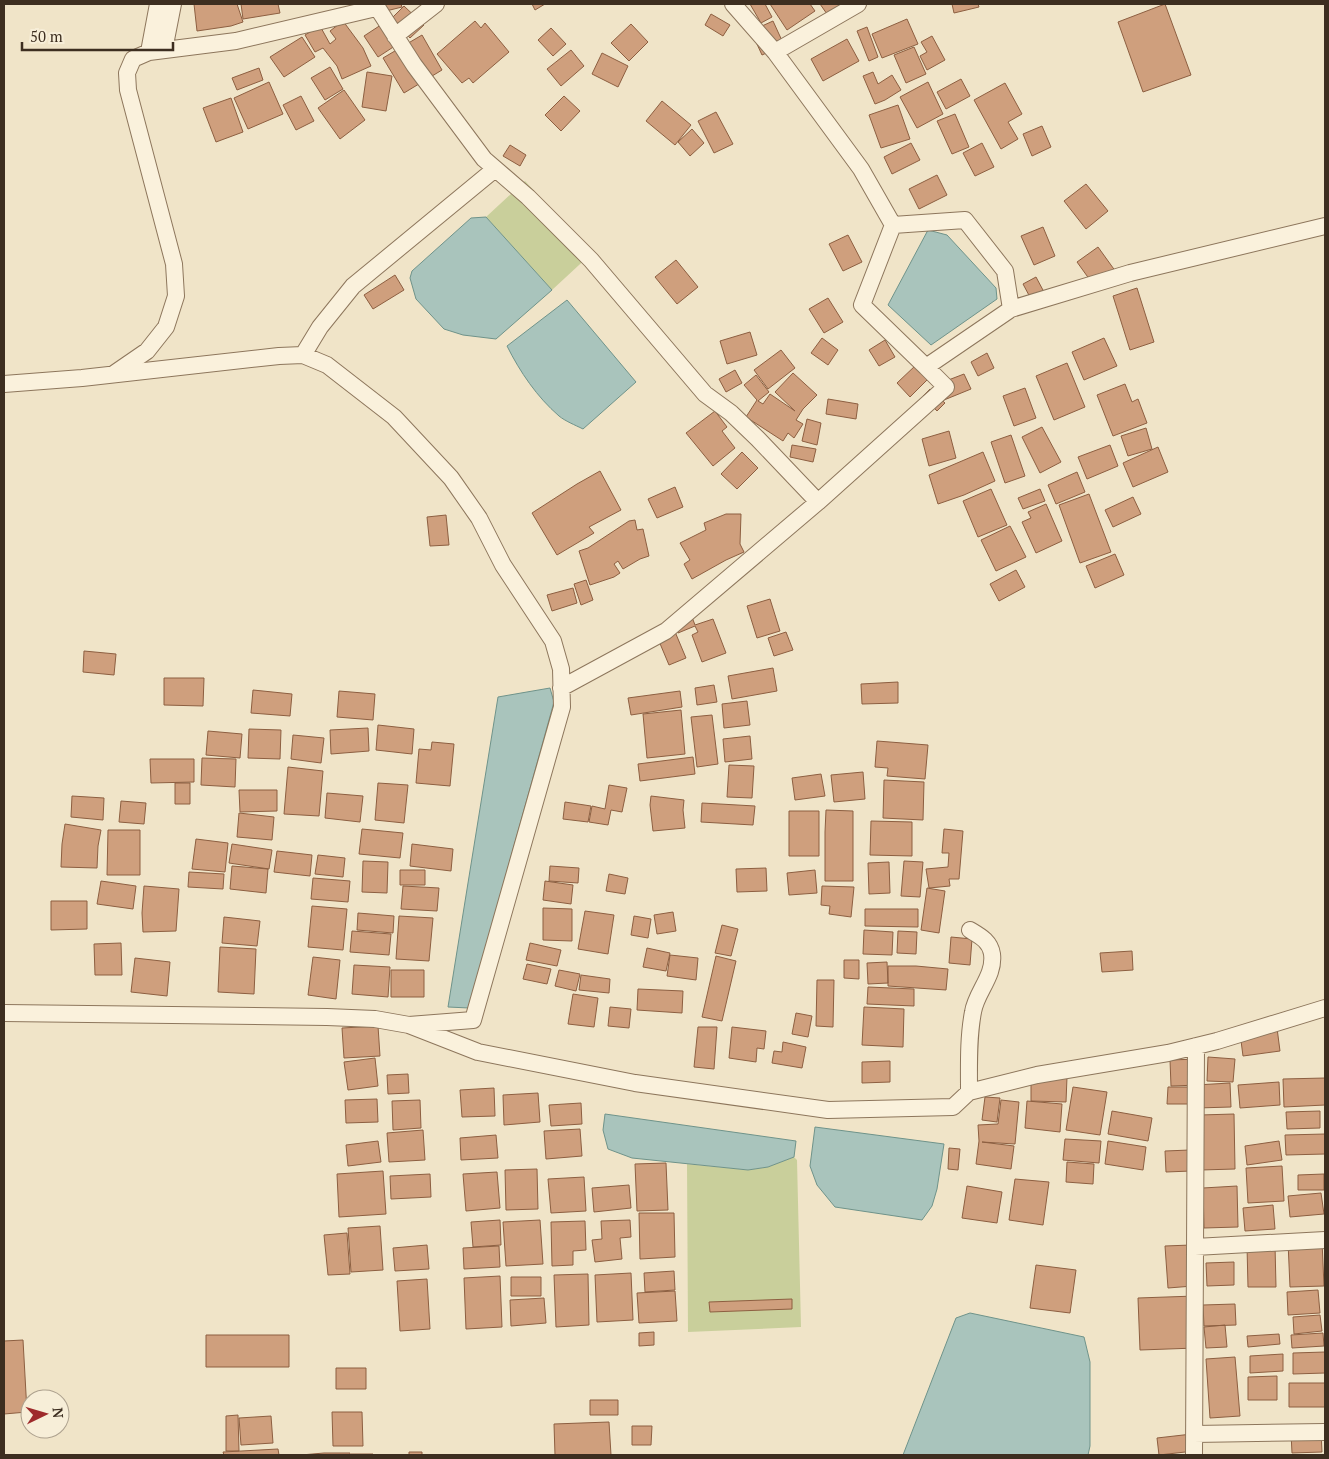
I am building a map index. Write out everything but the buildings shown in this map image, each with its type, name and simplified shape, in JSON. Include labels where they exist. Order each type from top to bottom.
[{"type":"street","points":[[157,51],[158,4]]},
{"type":"street","points":[[157,51],[173,4]]},
{"type":"street","points":[[394,36],[436,4]]},
{"type":"street","points":[[733,4],[774,52],[861,169],[893,226]]},
{"type":"street","points":[[774,52],[858,4]]},
{"type":"street","points":[[113,374],[147,351],[166,327],[176,296],[174,264],[128,90],[127,73],[133,60],[157,51],[236,41],[375,6],[414,65],[484,159],[528,197],[591,260],[705,394],[731,413],[751,432],[818,502]]},
{"type":"street","points":[[303,355],[320,327],[354,286],[495,169]]},
{"type":"street","points":[[893,226],[965,220],[1005,271],[1011,309]]},
{"type":"street","points":[[562,688],[666,631],[818,502],[946,387],[862,305],[893,226]]},
{"type":"street","points":[[926,367],[1011,309],[1130,273],[1325,226]]},
{"type":"street","points":[[4,384],[303,355],[327,365],[394,417],[451,478],[479,518],[504,565],[553,641],[561,669],[562,707],[473,1020],[409,1025]]},
{"type":"street","points":[[969,1092],[969,1047],[973,1009],[990,975],[992,954],[984,938],[970,930]]},
{"type":"street","points":[[4,1013],[375,1019],[409,1025],[478,1052],[635,1083],[828,1110],[952,1107],[969,1092],[1037,1076],[1168,1053],[1325,1008]]},
{"type":"street","points":[[1194,1455],[1196,1046]]},
{"type":"street","points":[[1195,1248],[1325,1240]]},
{"type":"street","points":[[1194,1434],[1325,1432]]},
{"type":"green space","points":[[525,181],[592,253],[552,290],[486,217]]},
{"type":"green space","points":[[794,1157],[797,1160],[801,1327],[688,1332],[687,1164],[748,1170],[768,1167]]},
{"type":"water","points":[[486,217],[552,290],[496,339],[463,335],[444,329],[416,299],[410,278],[412,271],[471,218]]},
{"type":"water","points":[[928,230],[947,235],[996,288],[997,299],[931,345],[888,305]]},
{"type":"water","points":[[567,300],[636,382],[583,429],[561,418],[543,401],[523,375],[507,346]]},
{"type":"water","points":[[550,688],[554,702],[469,1008],[448,1007],[498,697]]},
{"type":"water","points":[[605,1114],[796,1141],[794,1157],[768,1167],[748,1170],[632,1158],[608,1149],[603,1130]]},
{"type":"water","points":[[815,1127],[944,1144],[937,1189],[932,1206],[922,1220],[835,1207],[817,1185],[810,1166]]},
{"type":"water","points":[[970,1313],[1084,1337],[1090,1362],[1090,1446],[1088,1455],[903,1455],[956,1318]]}]
